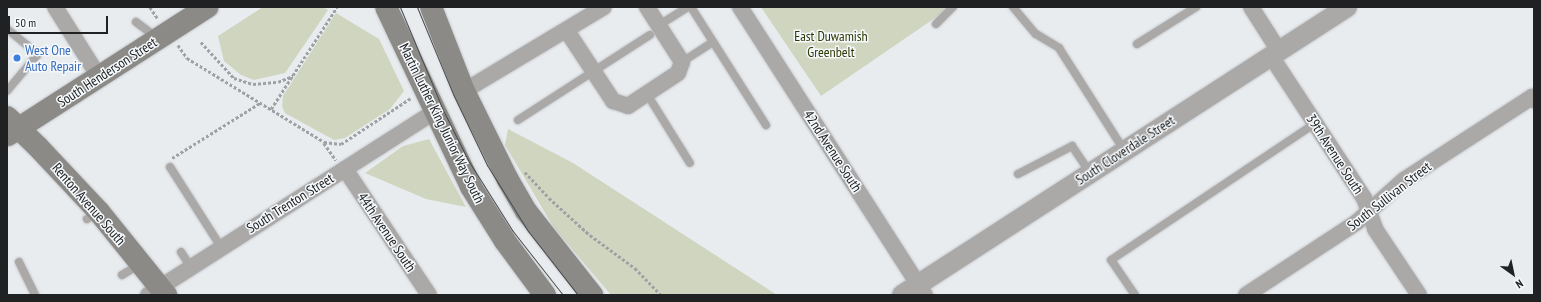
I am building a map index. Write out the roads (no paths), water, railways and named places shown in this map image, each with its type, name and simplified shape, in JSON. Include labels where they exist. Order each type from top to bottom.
[{"type":"main road","name":"South Henderson Street","points":[[11,127],[99,77],[207,7]]},
{"type":"main road","name":"Martin Luther King Junior Way South","points":[[386,7],[434,112],[471,187],[505,241],[545,295]]},
{"type":"main road","points":[[431,7],[464,91],[492,151],[526,211],[592,295]]},
{"type":"main road","name":"Renton Avenue South","points":[[11,127],[93,216],[140,263],[157,292]]},
{"type":"street","points":[[56,7],[99,77]]},
{"type":"street","points":[[464,91],[567,31],[604,7]]},
{"type":"street","points":[[567,31],[613,101],[628,106],[678,73],[682,62],[648,7]]},
{"type":"street","name":"42nd Avenue South","points":[[740,7],[915,292]]},
{"type":"street","name":"39th Avenue South","points":[[1251,7],[1314,124],[1364,198],[1375,229],[1419,295]]},
{"type":"street","name":"South Cloverdale Street","points":[[915,292],[1124,150],[1347,7]]},
{"type":"street","name":"South Sullivan Street","points":[[1246,295],[1357,222],[1404,180],[1533,98]]},
{"type":"street","name":"South Trenton Street","points":[[157,292],[190,266],[434,112]]},
{"type":"street","name":"44th Avenue South","points":[[345,169],[429,295]]},
{"type":"lane","points":[[664,22],[690,7],[766,125]]},
{"type":"lane","points":[[936,24],[953,7]]},
{"type":"lane","points":[[1013,7],[1036,34],[1059,48],[1124,150]]},
{"type":"lane","points":[[1137,44],[1196,7]]},
{"type":"lane","points":[[136,22],[159,39]]},
{"type":"lane","points":[[7,29],[38,54],[7,91]]},
{"type":"lane","points":[[518,120],[650,35]]},
{"type":"lane","points":[[682,62],[713,42]]},
{"type":"lane","points":[[647,94],[690,163]]},
{"type":"lane","points":[[1135,295],[1111,260],[1314,124]]},
{"type":"lane","points":[[1018,174],[1072,146],[1090,173]]},
{"type":"lane","points":[[170,167],[221,247]]},
{"type":"lane","points":[[181,252],[190,266]]},
{"type":"lane","points":[[19,262],[35,295]]},
{"type":"lane","points":[[122,275],[140,263]]},
{"type":"tram line","points":[[400,7],[443,110],[468,160],[512,230],[563,295]]},
{"type":"tram line","points":[[417,7],[453,94],[487,165],[528,231],[578,295]]},
{"type":"place","name":"West One Auto Repair","points":[[17,58]]},
{"type":"park label","name":"East Duwamish Greenbelt","points":[[831,44]]}]
